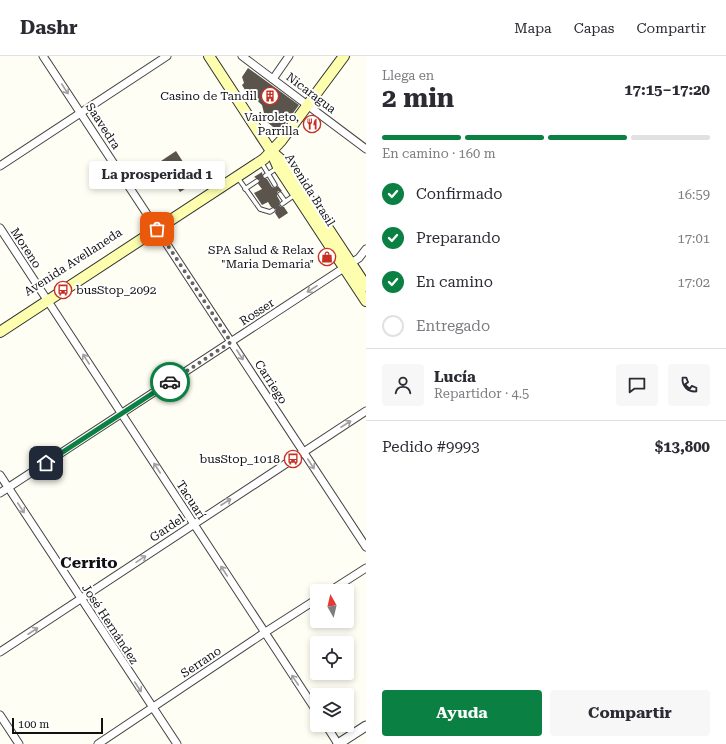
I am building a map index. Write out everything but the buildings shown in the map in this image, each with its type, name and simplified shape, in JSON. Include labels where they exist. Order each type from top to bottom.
[{"type":"main road","points":[[209,56],[270,151],[281,141],[344,56]]},
{"type":"main road","name":"Avenida Avellaneda","points":[[0,325],[46,298],[237,177],[261,161],[270,151]]},
{"type":"main road","name":"Avenida Avellaneda","points":[[156,227],[258,156],[270,151]]},
{"type":"main road","name":"Avenida Brasil","points":[[270,151],[278,167],[296,194],[348,265],[366,286]]},
{"type":"main road","name":"Avenida Brasil","points":[[270,151],[285,163],[348,265],[366,301]]},
{"type":"main road","name":"Avenida Avellaneda","points":[[0,332],[46,298]]},
{"type":"street","name":"Saavedra","points":[[44,56],[156,227]]},
{"type":"street","points":[[0,166],[167,56]]},
{"type":"street","name":"Nicaragua","points":[[242,56],[366,149]]},
{"type":"street","points":[[273,79],[290,56]]},
{"type":"street","name":"Carriego","points":[[156,227],[366,547]]},
{"type":"street","name":"Moreno","points":[[0,228],[46,298]]},
{"type":"street","name":"Rosser","points":[[0,494],[359,258],[366,249]]},
{"type":"street","name":"Tacuarí","points":[[46,298],[310,702]]},
{"type":"street","name":"Gardel","points":[[0,652],[366,411]]},
{"type":"street","name":"José Hernández","points":[[0,475],[177,744]]},
{"type":"street","points":[[341,584],[366,568]]},
{"type":"street","name":"Serrano","points":[[98,744],[310,603]]},
{"type":"street","points":[[0,715],[19,744]]},
{"type":"street","points":[[330,732],[338,744],[366,726]]},
{"type":"lane","points":[[261,161],[266,175],[275,185]]},
{"type":"lane","points":[[266,175],[278,167]]},
{"type":"lane","points":[[237,177],[260,209],[270,212],[273,210]]},
{"type":"lane","points":[[245,189],[257,181]]},
{"type":"lane","points":[[280,194],[283,203],[296,194]]},
{"type":"way so far","points":[[157,229],[231,342],[170,382]]},
{"type":"place","name":"Casino de Tandil","points":[[270,96]]},
{"type":"place","name":"Vairoleto, Parrilla","points":[[312,124]]},
{"type":"place","name":"La prosperidad 1","points":[[157,229]]},
{"type":"place","name":"SPA Salud & Relax \"Maria Demaria\"","points":[[327,257]]},
{"type":"place","name":"busStop_2092","points":[[63,290]]},
{"type":"place","name":"busStop_1018","points":[[293,459]]},
{"type":"district","name":"Cerrito","points":[[89,562]]},
{"type":"route","points":[[46,463],[170,382]]}]
